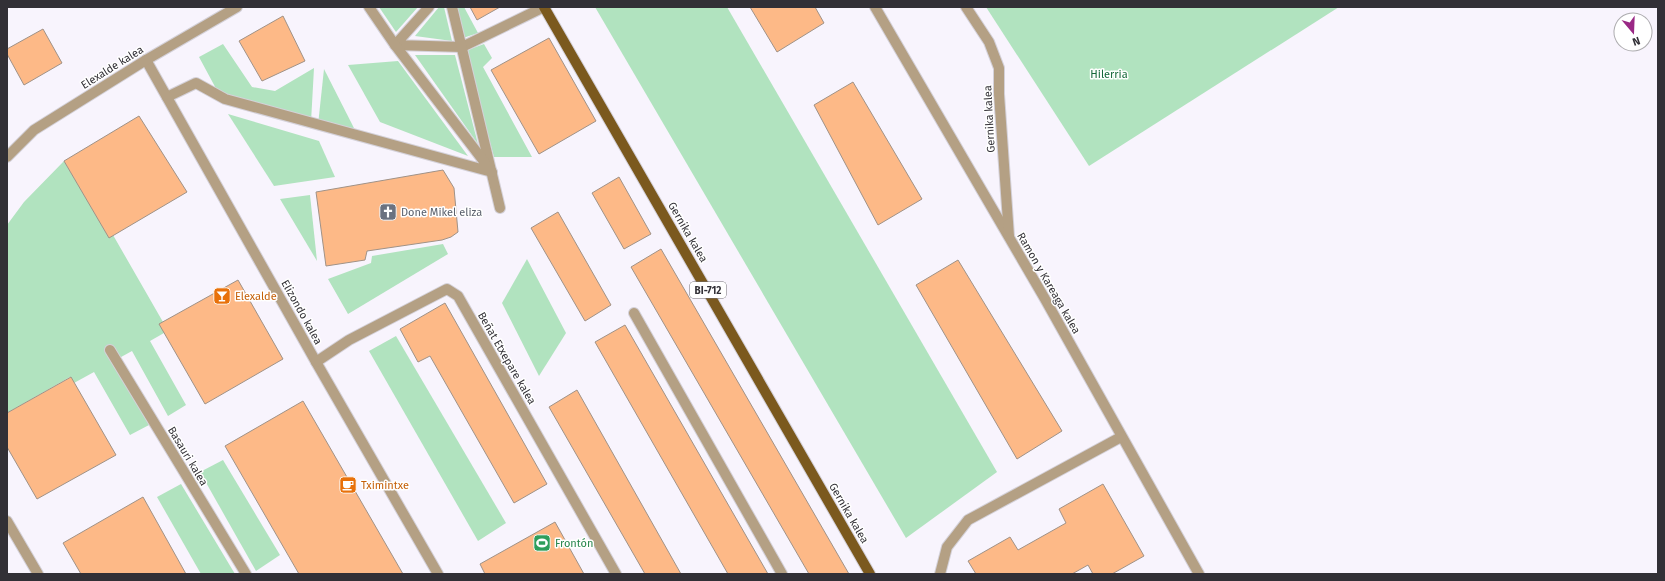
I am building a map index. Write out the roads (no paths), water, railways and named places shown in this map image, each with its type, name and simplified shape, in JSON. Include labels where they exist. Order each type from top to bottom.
[{"type":"main road","name":"Gernika kalea","points":[[544,7],[870,574]]},
{"type":"street","name":"Elexalde kalea","points":[[7,157],[34,130],[146,60],[237,7]]},
{"type":"street","points":[[369,7],[395,45],[492,172]]},
{"type":"street","points":[[395,45],[429,7]]},
{"type":"street","points":[[452,7],[500,208]]},
{"type":"street","points":[[395,45],[462,47],[544,7]]},
{"type":"street","name":"Ramon y Kareaga kalea","points":[[874,7],[1045,299],[1198,574]]},
{"type":"street","name":"Gernika kalea","points":[[966,7],[989,42],[999,68],[999,94],[1009,238]]},
{"type":"street","name":"Elizondo kalea","points":[[146,60],[316,362],[438,574]]},
{"type":"street","points":[[167,97],[196,83],[224,99],[492,172]]},
{"type":"street","name":"Beñat Etxepare kalea","points":[[316,362],[349,340],[447,289],[458,296],[616,574]]},
{"type":"street","points":[[634,313],[782,574]]},
{"type":"street","name":"Basauri kalea","points":[[110,350],[246,574]]},
{"type":"street","points":[[940,574],[947,547],[968,520],[1121,437]]},
{"type":"street","points":[[7,521],[38,574]]},
{"type":"place","name":"Done Mikel eliza","points":[[388,212]]},
{"type":"place","name":"Elexalde","points":[[222,296]]},
{"type":"place","name":"Tximintxe","points":[[348,485]]},
{"type":"place","name":"Frontón","points":[[542,543]]},
{"type":"park label","name":"Hilerria","points":[[1109,74]]}]
